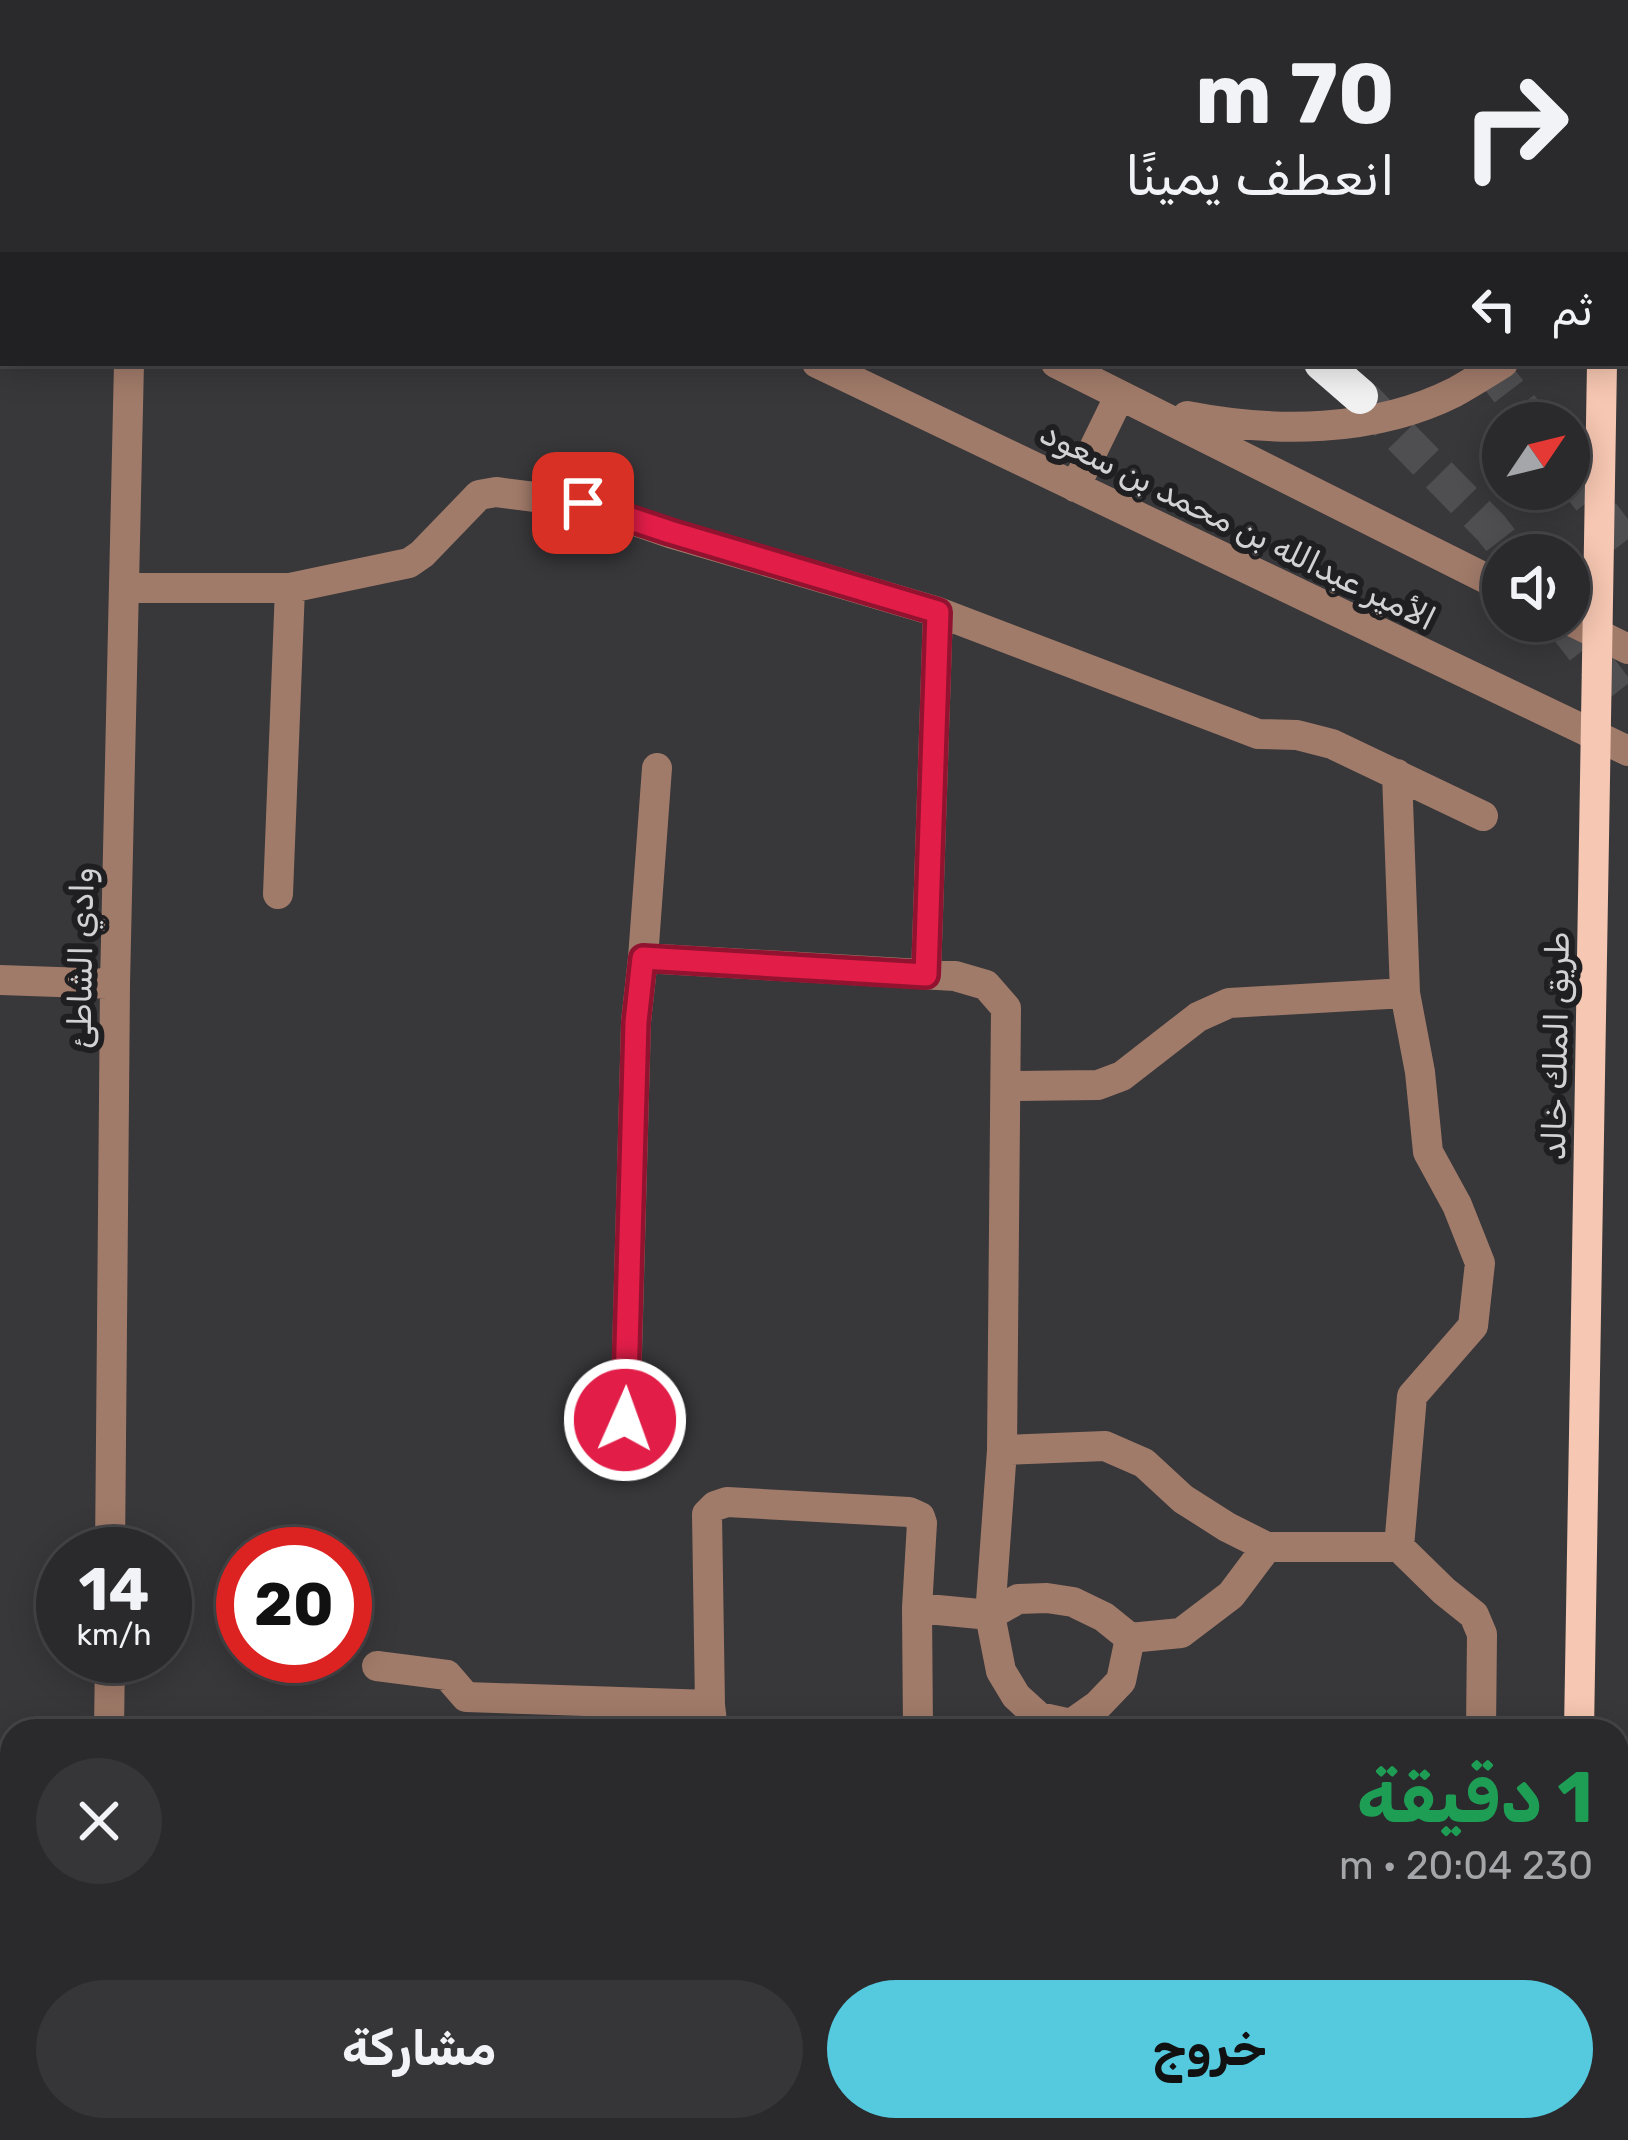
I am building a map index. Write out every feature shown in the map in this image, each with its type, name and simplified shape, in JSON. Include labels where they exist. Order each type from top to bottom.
[{"type":"highway","points":[[1325,366],[1360,396]]},
{"type":"main road","name":"طريق الملك خالد","points":[[1590,534],[1602,366]]},
{"type":"main road","name":"طريق الملك خالد","points":[[1579,1719],[1596,736],[1585,642]]},
{"type":"street","name":"وادي الشاطئ","points":[[110,1527],[115,984],[129,366]]},
{"type":"street","name":"الأمير عبدالله بن محمد بن سعود","points":[[823,366],[1628,751]]},
{"type":"street","name":"الأمير عبدالله بن محمد بن سعود","points":[[1062,366],[1482,576]]},
{"type":"street","points":[[1316,366],[1360,396]]},
{"type":"street","points":[[1076,487],[1134,401],[1224,423],[1315,429],[1407,411],[1453,393],[1498,366]]},
{"type":"street","points":[[124,588],[290,589],[409,563],[479,495],[496,492],[583,503],[938,612],[1258,734],[1297,735],[1332,744],[1483,816]]},
{"type":"street","points":[[278,894],[290,589]]},
{"type":"street","points":[[926,975],[938,612]]},
{"type":"street","points":[[1590,631],[1628,650]]},
{"type":"street","points":[[624,1464],[636,1022],[657,768]]},
{"type":"street","points":[[1397,774],[1405,993],[1420,1072],[1428,1153],[1457,1205],[1480,1263],[1473,1326],[1412,1396],[1399,1547]]},
{"type":"street","points":[[643,958],[955,976],[986,985],[1006,1008],[1002,1450],[990,1615],[1001,1671],[1016,1696],[1039,1717],[1048,1719]]},
{"type":"street","points":[[0,980],[115,984]]},
{"type":"street","points":[[1006,1086],[1098,1085],[1122,1076],[1198,1017],[1229,1003],[1405,993]]},
{"type":"street","points":[[1002,1450],[1105,1446],[1144,1463],[1184,1499],[1267,1547],[1399,1547],[1474,1615],[1482,1634],[1481,1719]]},
{"type":"street","points":[[377,1666],[446,1675],[466,1697],[711,1718],[707,1514],[727,1502],[915,1513],[922,1523],[918,1719]]},
{"type":"street","points":[[917,1608],[990,1615],[1018,1599],[1047,1598],[1073,1602],[1104,1617],[1130,1638],[1180,1633],[1231,1594],[1267,1547]]},
{"type":"street","points":[[1078,1719],[1121,1681],[1130,1638]]},
{"type":"street","points":[[109,1719],[110,1683]]},
{"type":"tunnel","points":[[1489,366],[1517,402]]},
{"type":"tunnel","points":[[1363,398],[1496,534]]},
{"type":"tunnel","points":[[1590,499],[1628,549]]},
{"type":"tunnel","points":[[1578,642],[1628,706]]},
{"type":"route","points":[[583,503],[938,612],[926,975],[643,958],[636,1022],[625,1420]]}]
